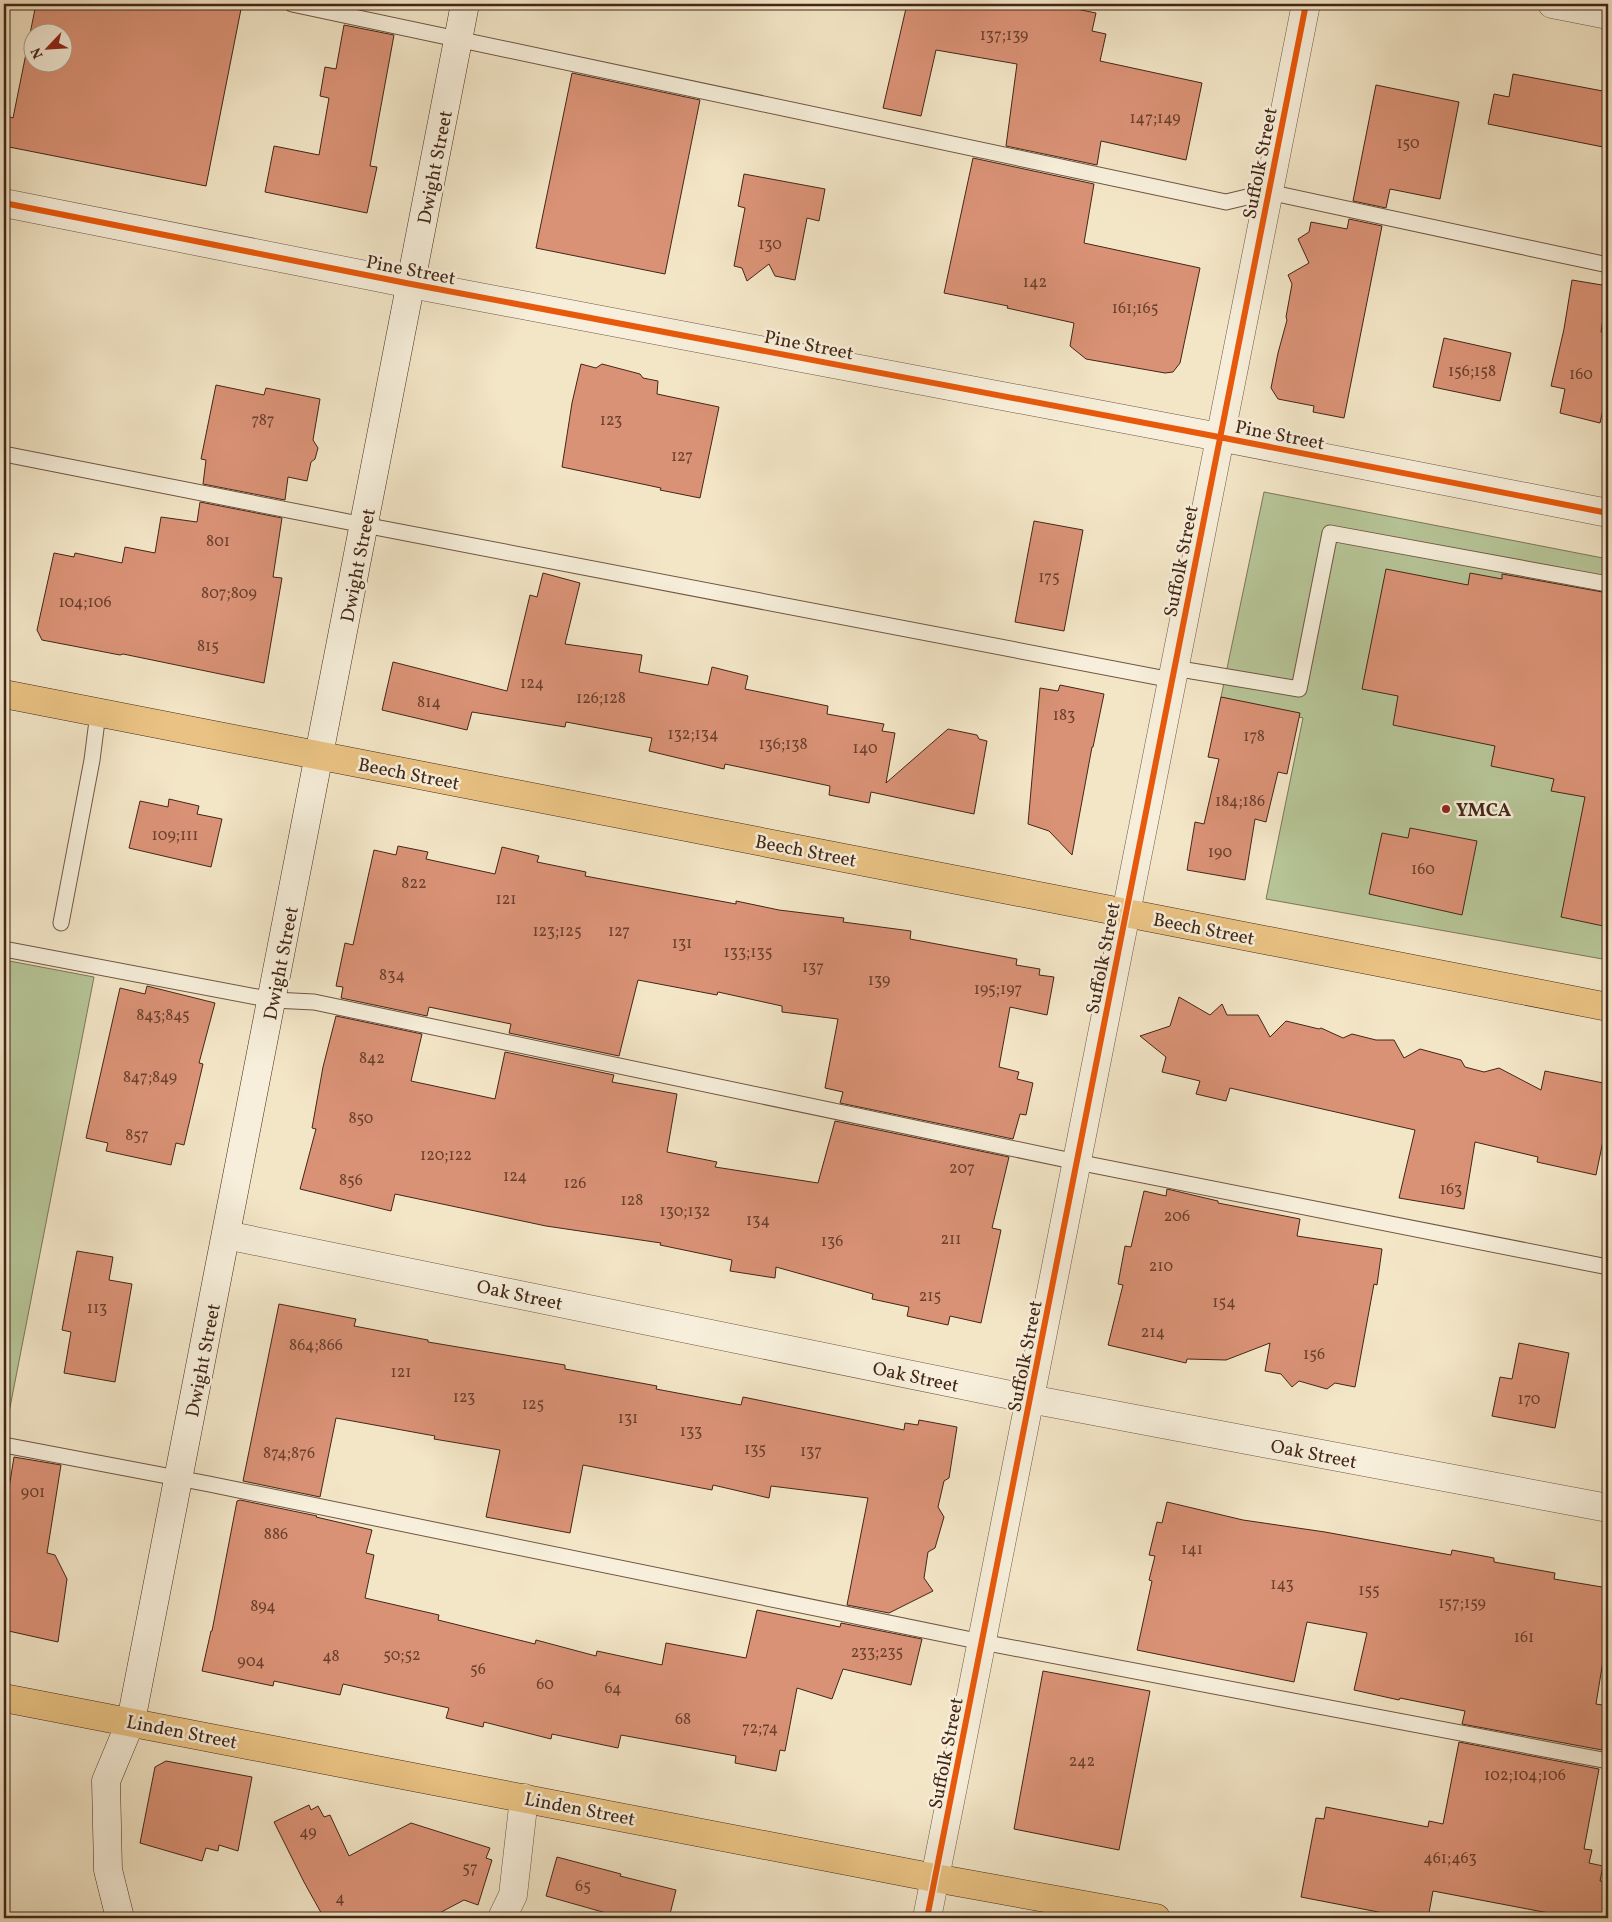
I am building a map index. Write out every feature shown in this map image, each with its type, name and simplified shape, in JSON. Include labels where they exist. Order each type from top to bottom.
[{"type":"main road","name":"Beech Street","points":[[4,694],[1608,1007]]},
{"type":"main road","name":"Linden Street","points":[[4,1698],[131,1721],[935,1878],[1156,1918]]},
{"type":"street","name":"Dwight Street","points":[[120,1918],[108,1870],[106,1781],[131,1721],[273,1000],[465,4]]},
{"type":"street","name":"Suffolk Street","points":[[927,1918],[1306,4]]},
{"type":"street","points":[[1552,4],[1608,15]]},
{"type":"street","name":"Pine Street","points":[[4,203],[411,284],[1219,437],[1608,513]]},
{"type":"street","name":"Oak Street","points":[[226,1235],[1030,1399],[1608,1508]]},
{"type":"street","points":[[502,1918],[513,1896],[524,1798]]},
{"type":"lane","points":[[292,4],[1226,202],[1268,192],[1608,266]]},
{"type":"lane","points":[[4,454],[364,525],[1173,674],[1299,690],[1330,533],[1608,584]]},
{"type":"lane","points":[[61,922],[92,760],[98,713]]},
{"type":"lane","points":[[4,949],[273,1000],[314,1002],[1077,1162],[1608,1267]]},
{"type":"lane","points":[[4,1445],[179,1478],[982,1642],[1608,1761]]},
{"type":"green space","name":"YMCA","points":[[1264,492],[1608,559],[1608,960],[1266,899],[1303,718],[1221,697]]},
{"type":"green space","points":[[4,960],[94,977],[4,1438]]},
{"type":"building","points":[[36,4],[242,4],[206,186],[4,146],[4,115],[13,118],[22,72],[72,72],[72,22],[32,22]]},
{"type":"building","points":[[907,4],[1052,4],[1096,13],[1092,31],[1106,34],[1100,61],[1202,83],[1186,160],[1101,141],[1097,165],[1006,146],[1017,64],[936,50],[921,116],[883,108]]},
{"type":"building","points":[[344,25],[394,35],[370,166],[377,167],[367,213],[265,192],[274,146],[319,155],[329,98],[320,96],[325,67],[336,69]]},
{"type":"building","points":[[572,73],[700,100],[665,274],[536,248]]},
{"type":"building","points":[[1513,74],[1608,92],[1608,148],[1488,124],[1494,94],[1509,97]]},
{"type":"building","points":[[1376,85],[1459,102],[1440,199],[1390,189],[1386,208],[1353,201]]},
{"type":"building","points":[[973,158],[1094,184],[1084,243],[1200,268],[1180,363],[1173,372],[1165,373],[1086,359],[1070,346],[1074,323],[1007,308],[1008,306],[944,293]]},
{"type":"building","points":[[744,174],[825,189],[819,221],[807,218],[795,280],[775,276],[769,264],[747,281],[742,268],[734,266],[745,208],[738,206]]},
{"type":"building","points":[[1349,219],[1382,226],[1344,418],[1313,412],[1314,406],[1278,399],[1271,388],[1287,320],[1292,284],[1288,275],[1309,263],[1298,239],[1309,232],[1311,222],[1347,229]]},
{"type":"building","points":[[1572,280],[1608,286],[1601,332],[1608,334],[1608,388],[1600,423],[1560,413],[1565,389],[1551,386],[1564,329]]},
{"type":"building","points":[[1444,338],[1511,353],[1500,401],[1433,387]]},
{"type":"building","points":[[581,364],[596,368],[602,364],[640,374],[643,378],[658,381],[657,394],[719,407],[700,498],[562,467],[572,403]]},
{"type":"building","points":[[216,385],[264,395],[266,388],[320,399],[313,440],[318,448],[315,459],[311,462],[307,481],[288,477],[285,500],[203,484],[206,460],[201,459]]},
{"type":"building","points":[[200,502],[282,518],[273,577],[282,578],[264,683],[123,654],[42,640],[37,630],[54,553],[74,557],[75,553],[122,563],[125,547],[155,553],[161,517],[197,522]]},
{"type":"building","points":[[1034,521],[1083,530],[1064,631],[1015,622]]},
{"type":"building","points":[[1386,569],[1468,585],[1470,573],[1502,579],[1502,574],[1608,593],[1608,927],[1561,917],[1585,797],[1551,791],[1554,779],[1491,766],[1495,746],[1393,725],[1398,696],[1362,689]]},
{"type":"building","points":[[543,573],[580,583],[565,644],[642,655],[639,672],[708,685],[712,667],[748,676],[745,689],[828,706],[827,714],[884,724],[882,731],[895,733],[886,783],[948,729],[977,735],[979,739],[987,741],[974,814],[871,792],[869,803],[829,795],[830,786],[725,764],[724,769],[649,751],[652,738],[566,722],[565,727],[472,712],[467,730],[382,710],[393,662],[507,691],[530,595],[537,597]]},
{"type":"building","points":[[1060,685],[1104,694],[1072,855],[1049,831],[1028,824],[1040,688],[1058,691]]},
{"type":"building","points":[[1221,697],[1300,713],[1287,774],[1278,772],[1266,822],[1255,819],[1245,880],[1187,870],[1195,822],[1204,824],[1219,759],[1208,757]]},
{"type":"building","points":[[169,799],[199,806],[197,814],[222,819],[211,867],[129,848],[140,801],[168,807]]},
{"type":"building","points":[[1410,828],[1477,841],[1462,915],[1369,894],[1382,833],[1408,838]]},
{"type":"building","points":[[398,846],[428,852],[426,859],[495,874],[502,847],[539,856],[537,862],[586,872],[585,876],[736,904],[736,901],[779,910],[844,918],[843,922],[911,931],[910,939],[1017,959],[1016,965],[1040,969],[1039,975],[1054,977],[1047,1015],[1010,1007],[999,1067],[1019,1072],[1017,1079],[1033,1083],[1026,1115],[1020,1114],[1013,1139],[840,1103],[843,1092],[825,1088],[838,1019],[782,1012],[782,1006],[718,992],[717,995],[638,980],[619,1056],[509,1033],[511,1024],[429,1007],[427,1016],[341,998],[343,987],[336,986],[345,943],[353,945],[374,850],[396,855]]},
{"type":"building","points":[[147,986],[215,1003],[199,1063],[203,1064],[184,1145],[176,1143],[171,1165],[106,1151],[108,1143],[86,1138],[120,988],[145,994]]},
{"type":"building","points":[[1179,997],[1210,1015],[1222,1004],[1227,1015],[1258,1015],[1270,1037],[1286,1021],[1321,1028],[1343,1038],[1352,1034],[1376,1040],[1394,1040],[1404,1058],[1420,1049],[1461,1060],[1465,1067],[1484,1072],[1499,1068],[1541,1090],[1545,1071],[1608,1084],[1608,1137],[1604,1136],[1596,1175],[1537,1162],[1538,1157],[1475,1142],[1464,1209],[1399,1198],[1415,1130],[1230,1088],[1226,1101],[1196,1094],[1200,1081],[1162,1072],[1166,1057],[1140,1036],[1170,1026]]},
{"type":"building","points":[[336,1016],[422,1034],[411,1081],[495,1099],[505,1052],[614,1075],[612,1082],[677,1094],[667,1152],[717,1162],[715,1167],[818,1183],[835,1121],[1009,1157],[992,1228],[1001,1230],[981,1323],[950,1316],[948,1325],[907,1316],[909,1307],[872,1299],[873,1294],[776,1267],[775,1278],[730,1271],[732,1260],[660,1245],[661,1243],[546,1226],[395,1194],[391,1211],[300,1189],[316,1129],[312,1128],[323,1067]]},
{"type":"building","points":[[1167,1189],[1218,1201],[1218,1203],[1300,1219],[1297,1236],[1382,1249],[1377,1285],[1374,1284],[1355,1387],[1335,1383],[1327,1389],[1299,1381],[1292,1387],[1281,1374],[1265,1371],[1270,1343],[1226,1360],[1187,1359],[1186,1363],[1108,1345],[1123,1285],[1118,1284],[1125,1246],[1131,1247],[1144,1191],[1166,1196]]},
{"type":"building","points":[[77,1251],[113,1257],[109,1280],[132,1284],[115,1382],[64,1373],[71,1332],[62,1330]]},
{"type":"building","points":[[279,1304],[356,1319],[354,1326],[428,1340],[428,1342],[565,1365],[565,1369],[657,1386],[656,1389],[741,1405],[743,1397],[904,1430],[905,1423],[918,1425],[919,1420],[957,1427],[949,1478],[944,1481],[938,1507],[944,1517],[935,1548],[928,1552],[924,1578],[933,1591],[889,1613],[847,1605],[868,1498],[771,1486],[769,1498],[713,1485],[712,1490],[583,1465],[570,1533],[486,1517],[500,1450],[434,1439],[435,1436],[336,1418],[320,1497],[243,1481]]},
{"type":"building","points":[[1519,1343],[1569,1353],[1555,1428],[1492,1416],[1500,1377],[1512,1379]]},
{"type":"building","points":[[14,1457],[61,1465],[47,1553],[55,1555],[67,1579],[58,1642],[4,1630],[4,1519]]},
{"type":"building","points":[[240,1500],[372,1530],[366,1553],[374,1555],[365,1598],[439,1615],[438,1620],[535,1644],[536,1640],[596,1656],[597,1651],[662,1665],[666,1643],[746,1658],[757,1610],[840,1627],[841,1623],[922,1639],[911,1685],[843,1669],[832,1699],[797,1688],[785,1751],[780,1750],[776,1771],[735,1763],[736,1756],[621,1735],[618,1748],[552,1734],[551,1739],[484,1722],[483,1727],[446,1718],[449,1708],[343,1684],[340,1695],[274,1681],[273,1686],[202,1671],[212,1631],[237,1501]]},
{"type":"building","points":[[1167,1502],[1243,1520],[1325,1532],[1451,1555],[1452,1550],[1494,1558],[1494,1562],[1555,1573],[1554,1579],[1608,1588],[1608,1630],[1596,1704],[1608,1706],[1608,1720],[1602,1750],[1462,1724],[1465,1711],[1354,1690],[1367,1633],[1307,1622],[1294,1682],[1137,1650],[1152,1581],[1149,1580],[1155,1556],[1149,1555],[1157,1522],[1162,1523]]},
{"type":"building","points":[[1043,1671],[1150,1691],[1119,1850],[1014,1829]]},
{"type":"building","points":[[1459,1742],[1599,1769],[1584,1849],[1592,1850],[1589,1863],[1603,1866],[1600,1881],[1608,1882],[1608,1918],[1575,1918],[1433,1891],[1428,1918],[1409,1918],[1301,1897],[1316,1818],[1324,1819],[1326,1807],[1428,1827],[1429,1821],[1443,1824]]},
{"type":"building","points":[[166,1761],[252,1777],[238,1851],[219,1845],[218,1851],[206,1848],[202,1861],[140,1843],[155,1767]]},
{"type":"building","points":[[309,1805],[311,1810],[318,1806],[324,1817],[330,1815],[349,1856],[411,1823],[490,1848],[486,1858],[492,1860],[478,1905],[464,1900],[430,1918],[324,1918],[274,1822]]},
{"type":"building","points":[[557,1857],[676,1890],[669,1918],[624,1918],[546,1896]]},
{"type":"cycle path","points":[[927,1918],[1306,4]]},
{"type":"cycle path","points":[[4,203],[411,284],[1219,437],[1608,513]]},
{"type":"place","name":"YMCA","points":[[1446,809]]}]
